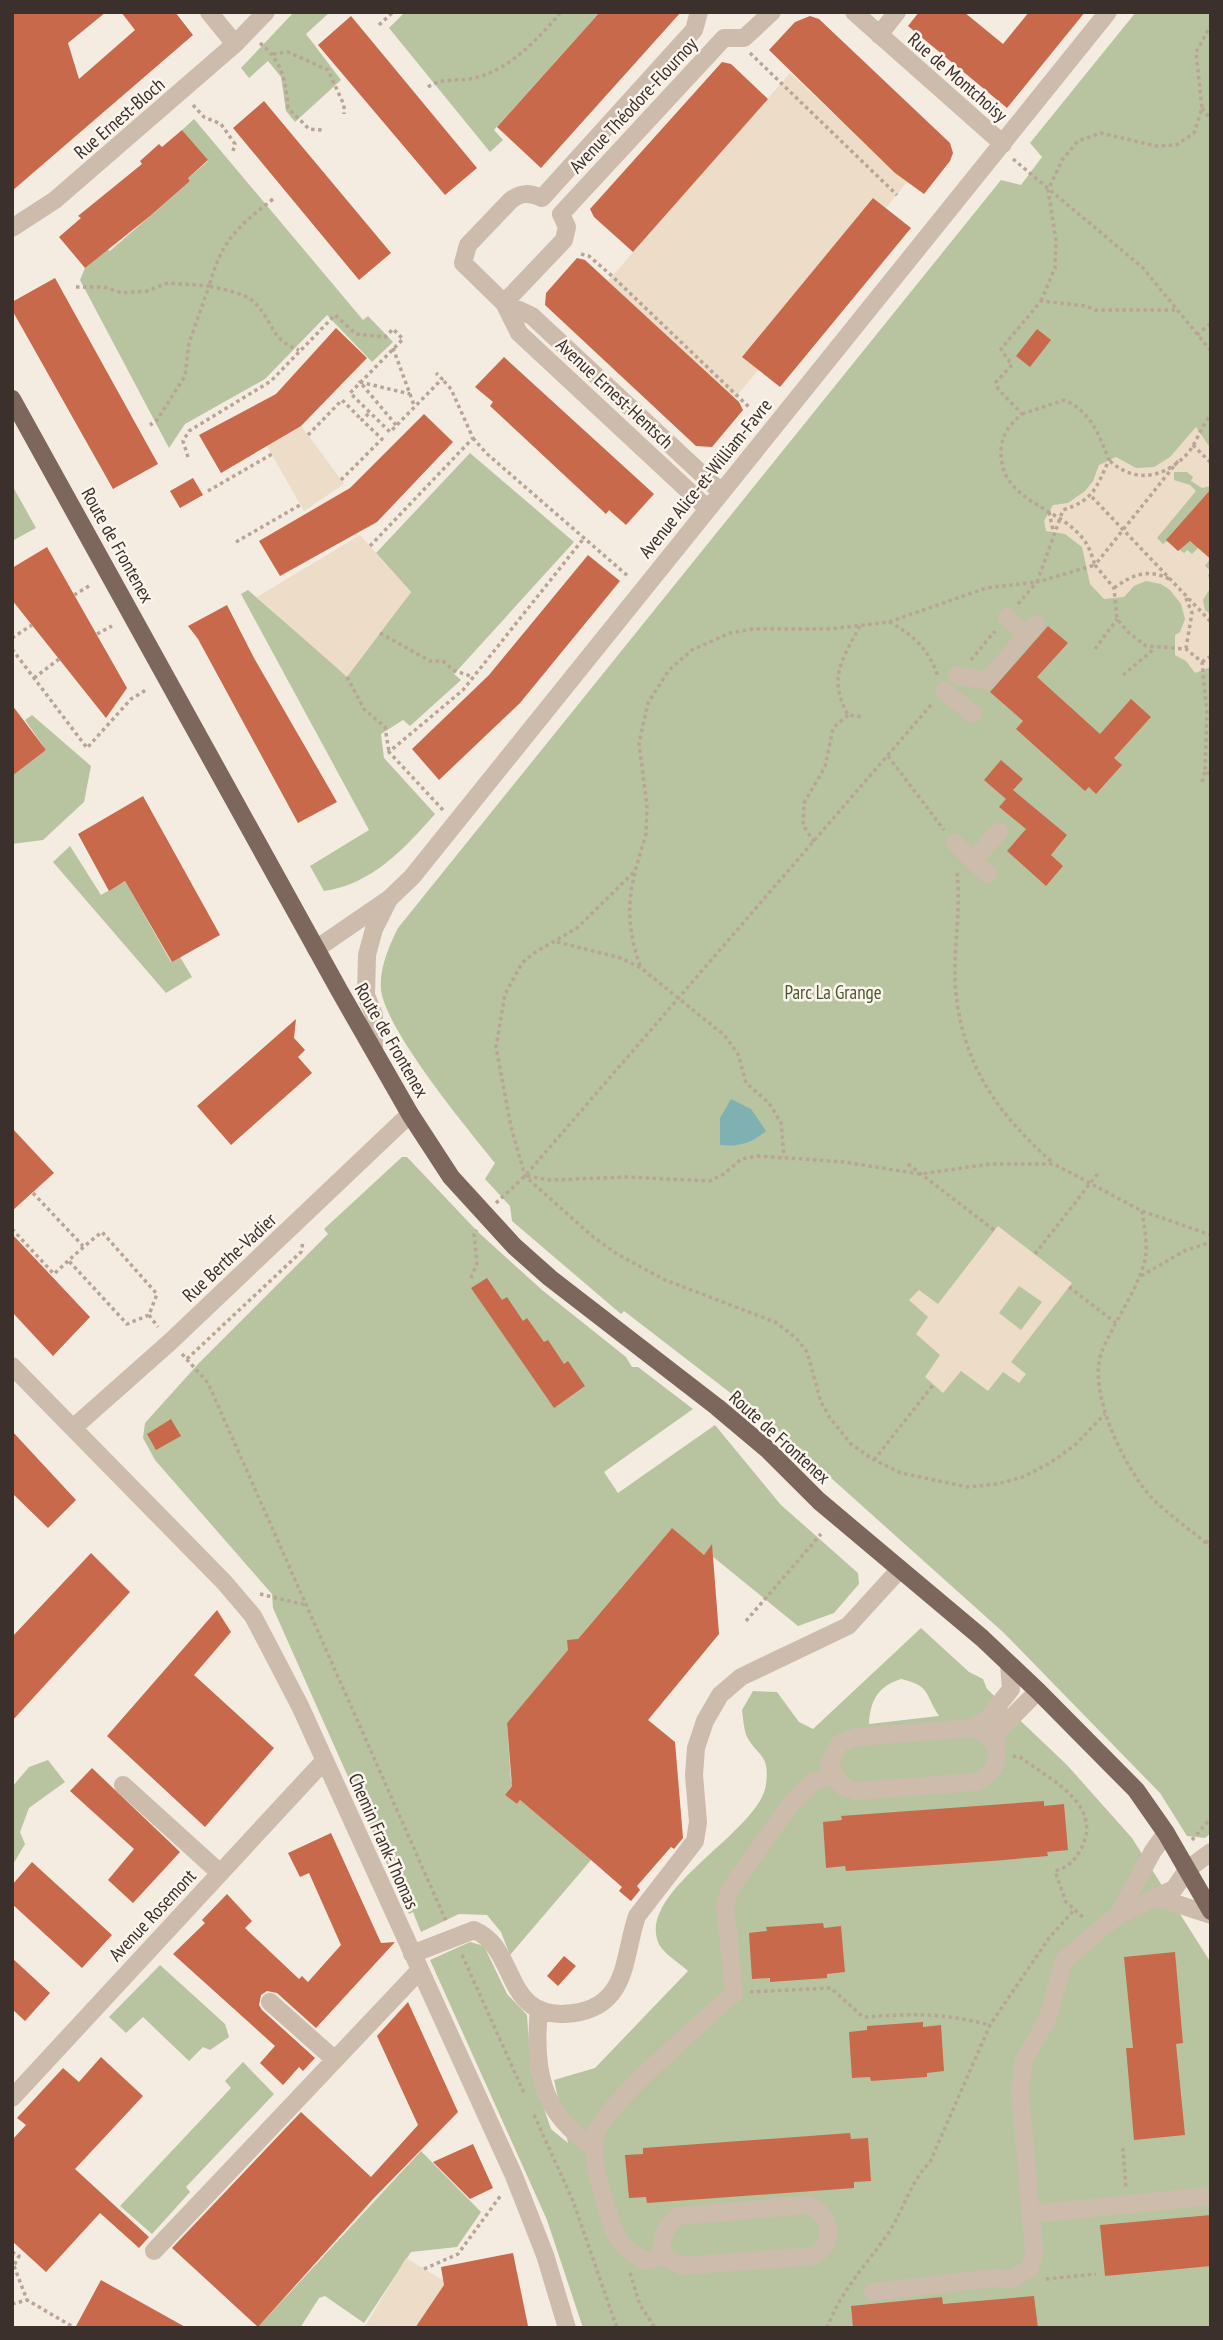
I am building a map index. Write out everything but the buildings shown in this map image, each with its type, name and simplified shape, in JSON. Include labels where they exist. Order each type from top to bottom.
[{"type":"main road","name":"Route de Frontenex","points":[[12,399],[316,949],[410,1114],[451,1177],[514,1246],[550,1278],[767,1449],[819,1501],[1038,1691],[1136,1790],[1188,1869],[1211,1913]]},
{"type":"street","points":[[209,12],[235,44]]},
{"type":"street","name":"Rue Ernest-Bloch","points":[[12,240],[20,225],[235,44],[266,12]]},
{"type":"street","points":[[744,38],[772,12]]},
{"type":"street","name":"Rue de Montchoisy","points":[[854,12],[1008,152]]},
{"type":"street","points":[[879,35],[897,12]]},
{"type":"street","name":"Avenue Alice-et-William-Favre","points":[[316,949],[389,899],[432,853],[707,508],[1008,152],[1108,12]]},
{"type":"street","points":[[698,13],[724,38]]},
{"type":"street","name":"Avenue Théodore-Flournoy","points":[[542,198],[694,30],[698,13]]},
{"type":"street","name":"Avenue Théodore-Flournoy","points":[[561,214],[724,38],[744,38]]},
{"type":"street","name":"Avenue Ernest-Hentsch","points":[[542,198],[528,193],[519,194],[511,200],[468,246],[463,263],[504,303],[519,333],[707,508]]},
{"type":"street","points":[[504,303],[564,240],[567,228],[561,214],[542,198]]},
{"type":"street","name":"Avenue Ernest-Hentsch","points":[[504,303],[532,316],[721,492]]},
{"type":"street","points":[[957,675],[987,681],[1031,630],[1007,617]]},
{"type":"street","points":[[944,691],[973,714]]},
{"type":"street","points":[[974,861],[999,831]]},
{"type":"street","points":[[955,843],[988,874]]},
{"type":"street","points":[[374,1049],[374,1015],[366,995],[367,955],[374,929],[389,899]]},
{"type":"street","name":"Rue Berthe-Vadier","points":[[73,1428],[170,1342],[410,1114]]},
{"type":"street","name":"Chemin Frank-Thomas","points":[[12,1366],[224,1582],[253,1616],[324,1761],[531,2216],[567,2328]]},
{"type":"street","points":[[412,1954],[474,1930],[494,1944],[514,1988],[539,2010],[555,2013],[579,2012],[602,2001],[615,1989],[627,1965],[631,1931],[636,1916],[695,1841],[698,1822],[694,1760],[700,1735],[720,1695],[741,1676],[848,1626],[900,1569]]},
{"type":"street","points":[[972,1728],[987,1719],[1011,1689],[1009,1664]]},
{"type":"street","points":[[996,1748],[986,1732],[972,1728],[856,1737],[840,1744],[833,1752],[829,1765],[842,1786],[856,1791],[976,1782],[988,1777],[996,1765],[1000,1729],[1038,1691]]},
{"type":"street","name":"Avenue Rosemont","points":[[12,2098],[324,1761]]},
{"type":"street","points":[[662,2256],[662,2237],[673,2220],[680,2216],[807,2206],[819,2209],[826,2217],[828,2242],[822,2252],[813,2256],[682,2266],[662,2256],[646,2261],[625,2250],[614,2235],[596,2170],[594,2147],[602,2120],[734,1993],[724,1906],[730,1889],[791,1804],[813,1782],[833,1775]]},
{"type":"street","points":[[123,1785],[220,1873]]},
{"type":"street","points":[[1118,1915],[1153,1851],[1166,1833]]},
{"type":"street","points":[[873,2292],[993,2277],[1012,2278],[1025,2273],[1032,2264],[1031,2214],[1020,2090],[1024,2060],[1047,2020],[1063,1960],[1118,1915],[1159,1898],[1180,1884],[1188,1869],[1211,1852]]},
{"type":"street","points":[[1159,1898],[1211,1913]]},
{"type":"street","points":[[154,2251],[419,1971]]},
{"type":"street","points":[[270,2002],[334,2059]]},
{"type":"street","points":[[539,2010],[536,2042],[549,2102],[562,2123],[594,2147]]},
{"type":"street","points":[[1031,2214],[1211,2196]]},
{"type":"path","points":[[379,26],[393,12]]},
{"type":"path","points":[[428,87],[436,81],[471,79],[497,71],[523,51],[561,12]]},
{"type":"path","points":[[1022,414],[998,389],[996,382],[1012,365],[1001,349],[1041,301],[1056,259],[1048,190],[1062,160],[1078,141],[1101,133],[1113,133],[1156,146],[1176,145],[1194,133],[1202,108],[1196,52],[1211,25]]},
{"type":"path","points":[[744,38],[753,57],[897,195]]},
{"type":"path","points":[[260,43],[273,54],[285,77],[288,108],[309,129],[323,130]]},
{"type":"path","points":[[273,54],[288,52],[328,70],[344,105],[344,114]]},
{"type":"path","points":[[192,104],[204,117],[221,124],[234,144],[233,151]]},
{"type":"path","points":[[1202,108],[1211,120]]},
{"type":"path","points":[[1008,152],[1048,190],[1143,268],[1211,351]]},
{"type":"path","points":[[150,425],[157,420],[185,376],[188,343],[216,261],[232,233],[273,199]]},
{"type":"path","points":[[581,254],[589,256],[611,276],[750,408]]},
{"type":"path","points":[[76,288],[104,287],[122,293],[147,291],[168,283],[209,286],[240,294],[255,303],[277,338],[300,350]]},
{"type":"path","points":[[1041,301],[1086,306],[1095,310],[1177,310]]},
{"type":"path","points":[[188,457],[183,440],[189,431],[271,381],[335,315],[356,334],[385,337],[393,329],[403,339],[349,393],[390,432],[442,379]]},
{"type":"path","points":[[1197,335],[1211,323]]},
{"type":"path","points":[[393,348],[415,406]]},
{"type":"path","points":[[436,373],[452,389],[473,438],[486,453],[630,579]]},
{"type":"path","points":[[360,382],[410,394]]},
{"type":"path","points":[[360,382],[396,425]]},
{"type":"path","points":[[308,435],[342,400],[382,439],[341,480]]},
{"type":"path","points":[[1178,461],[1166,470],[1137,476],[1123,473],[1109,460],[1093,424],[1073,403],[1065,400],[1022,414],[1004,434],[1003,467],[1009,482],[1017,491],[1059,519],[1084,540],[1095,565],[1114,587],[1117,619],[1138,640],[1156,647],[1186,649],[1202,662],[1207,714],[1205,771],[1202,782]]},
{"type":"path","points":[[362,420],[369,413]]},
{"type":"path","points":[[641,968],[630,930],[630,892],[646,834],[647,807],[639,743],[649,703],[668,670],[692,650],[730,633],[753,629],[860,626],[889,622],[986,588],[1037,582],[1095,565],[1193,445],[1211,415]]},
{"type":"path","points":[[370,546],[473,438]]},
{"type":"path","points":[[1193,445],[1211,463]]},
{"type":"path","points":[[208,491],[272,454]]},
{"type":"path","points":[[1049,512],[1081,505],[1091,496],[1109,460]]},
{"type":"path","points":[[1091,496],[1211,622]]},
{"type":"path","points":[[236,542],[300,505]]},
{"type":"path","points":[[957,675],[1037,582],[1063,510]]},
{"type":"path","points":[[1049,512],[1053,533]]},
{"type":"path","points":[[388,752],[463,690],[584,538]]},
{"type":"path","points":[[1114,587],[1137,574],[1148,573],[1161,575],[1180,589],[1192,613],[1186,649]]},
{"type":"path","points":[[74,595],[89,586]]},
{"type":"path","points":[[1095,649],[1117,619]]},
{"type":"path","points":[[495,1204],[525,1176],[944,691],[925,648],[916,638],[889,622]]},
{"type":"path","points":[[12,638],[32,625]]},
{"type":"path","points":[[97,634],[111,626]]},
{"type":"path","points":[[848,715],[840,701],[837,673],[842,658],[860,626]]},
{"type":"path","points":[[380,633],[430,660],[443,661],[453,670],[473,677]]},
{"type":"path","points":[[1123,675],[1156,647]]},
{"type":"path","points":[[12,649],[87,748],[131,699],[146,690]]},
{"type":"path","points":[[1202,662],[1211,656]]},
{"type":"path","points":[[34,678],[59,659]]},
{"type":"path","points":[[347,677],[364,709],[385,727],[388,752],[443,810]]},
{"type":"path","points":[[848,715],[864,717]]},
{"type":"path","points":[[814,842],[803,825],[804,803],[825,767],[833,729],[848,715]]},
{"type":"path","points":[[887,756],[955,843],[960,893],[955,979],[966,1038],[981,1076],[1000,1109],[1012,1126],[1054,1164],[1089,1185],[1142,1211],[1211,1235]]},
{"type":"path","points":[[1205,771],[1211,775]]},
{"type":"path","points":[[635,871],[577,928],[534,953],[512,979],[505,994],[497,1031],[498,1070],[525,1176],[617,1254],[665,1280],[775,1322],[796,1338],[807,1352],[821,1402],[830,1418],[851,1444],[874,1460],[901,1473],[967,1486],[997,1484],[1023,1477],[1050,1463],[1075,1445],[1105,1414]]},
{"type":"path","points":[[555,942],[595,950],[641,968],[735,1048],[746,1083],[769,1103],[780,1123],[783,1157]]},
{"type":"path","points":[[525,1176],[550,1180],[627,1177],[710,1181],[724,1174],[741,1159],[758,1156],[920,1174],[990,1164],[1054,1164]]},
{"type":"path","points":[[908,1164],[994,1230]]},
{"type":"path","points":[[1035,1254],[1099,1172]]},
{"type":"path","points":[[33,1193],[83,1247]]},
{"type":"path","points":[[1142,1211],[1146,1240],[1141,1276],[1101,1354],[1098,1380],[1105,1414],[1121,1450],[1152,1498],[1209,1545],[1211,1537]]},
{"type":"path","points":[[187,1359],[300,1252],[303,1242],[293,1225]]},
{"type":"path","points":[[471,1278],[477,1263],[474,1234],[479,1228]]},
{"type":"path","points":[[12,1229],[54,1274],[68,1260],[102,1232],[158,1294],[149,1315],[127,1324],[68,1260]]},
{"type":"path","points":[[1141,1276],[1184,1251],[1211,1242]]},
{"type":"path","points":[[1069,1287],[1116,1323]]},
{"type":"path","points":[[170,1342],[208,1383],[527,2100]]},
{"type":"path","points":[[874,1460],[933,1385]]},
{"type":"path","points":[[746,1621],[821,1534]]},
{"type":"path","points":[[271,1598],[306,1605]]},
{"type":"path","points":[[827,2328],[838,2299],[889,2231],[919,2173],[930,2162],[989,2025],[1049,1938],[1075,1909],[1066,1902],[1055,1871],[1066,1868],[1076,1858],[1086,1838],[1086,1819],[1078,1800],[1020,1758],[996,1748]]},
{"type":"path","points":[[1189,1844],[1211,1818]]},
{"type":"path","points":[[734,1993],[831,1988],[863,2017],[931,2013],[953,2015],[989,2025]]},
{"type":"path","points":[[533,2113],[573,2201],[617,2328]]},
{"type":"path","points":[[1123,2148],[1125,2176]]},
{"type":"path","points":[[424,2269],[458,2254],[500,2195]]},
{"type":"path","points":[[625,2250],[640,2305],[655,2328]]},
{"type":"path","points":[[12,2252],[19,2256],[13,2268],[27,2300],[75,2328]]},
{"type":"path","points":[[1032,2264],[1037,2279],[1096,2274]]},
{"type":"path","points":[[12,2304],[27,2300]]},
{"type":"green space","points":[[294,12],[330,12],[306,34],[341,80],[295,122],[286,111],[281,77],[268,61],[249,78],[241,68]]},
{"type":"green space","points":[[405,12],[600,12],[494,130],[503,140],[490,152],[389,28]]},
{"type":"green space","name":"Parc La Grange","points":[[1136,12],[1211,12],[1211,1833],[1205,1838],[1187,1836],[1160,1793],[1004,1633],[772,1425],[624,1311],[621,1314],[512,1221],[510,1206],[485,1179],[495,1163],[412,1054],[386,1008],[381,990],[383,966],[398,928],[1001,180],[1021,185],[1042,157],[1030,143]]},
{"type":"green space","points":[[194,119],[363,320],[368,316],[393,342],[372,362],[327,315],[265,379],[185,424],[169,448],[80,280],[85,268],[107,249],[110,251],[190,181],[188,178],[208,161],[182,130]]},
{"type":"green space","points":[[470,453],[574,542],[454,674],[461,680],[410,726],[403,720],[381,734],[384,758],[435,814],[412,840],[372,873],[341,887],[324,891],[310,866],[369,830],[241,594],[248,590],[347,676],[411,592],[376,553]]},
{"type":"green space","points":[[12,485],[36,528],[12,541]]},
{"type":"green space","points":[[32,715],[91,766],[84,802],[43,840],[12,844],[12,773],[46,750],[25,720]]},
{"type":"green space","points":[[70,846],[101,895],[125,881],[171,962],[180,957],[192,977],[166,993],[53,862]]},
{"type":"green space","points":[[402,1157],[407,1157],[477,1231],[542,1290],[626,1357],[632,1367],[638,1367],[693,1409],[604,1472],[618,1493],[715,1425],[781,1505],[858,1573],[859,1584],[834,1613],[798,1626],[707,1552],[704,1555],[671,1529],[507,1723],[511,1781],[514,1783],[505,1795],[517,1804],[520,1800],[591,1860],[510,1955],[501,1932],[487,1915],[459,1914],[421,1932],[413,1912],[409,1914],[273,1608],[272,1594],[155,1460],[143,1438],[145,1423],[199,1363],[328,1234],[324,1229]]},
{"type":"green space","points":[[921,1628],[969,1672],[983,1679],[987,1689],[1067,1765],[1132,1838],[1211,1963],[1211,2328],[583,2328],[547,2220],[430,1960],[470,1942],[484,1946],[507,1994],[527,2015],[531,2071],[551,2129],[568,2143],[554,2080],[595,2068],[688,1971],[660,1946],[657,1922],[666,1902],[682,1881],[744,1821],[759,1802],[766,1784],[765,1761],[747,1737],[742,1710],[753,1691],[777,1692],[799,1722],[813,1729]],"holes":[[[901,1679],[926,1692],[939,1716],[869,1724],[871,1708],[881,1690]]]},
{"type":"green space","points":[[48,1760],[65,1782],[29,1808],[20,1832],[25,1844],[12,1866],[12,1787],[29,1767]]},
{"type":"green space","points":[[160,1965],[225,2024],[229,2037],[210,2050],[203,2047],[189,2061],[143,2017],[126,2033],[109,2017]]},
{"type":"green space","points":[[243,2062],[274,2094],[186,2187],[190,2192],[152,2234],[120,2206],[231,2088],[225,2081]]},
{"type":"green space","points":[[421,2151],[481,2212],[457,2247],[411,2252],[364,2323],[325,2296],[319,2298],[300,2328],[257,2328]]},
{"type":"shaded area","points":[[790,73],[907,182],[886,208],[873,198],[743,356],[759,369],[735,398],[608,281]]},
{"type":"shaded area","points":[[300,424],[344,484],[304,511],[267,446]]},
{"type":"shaded area","points":[[1196,427],[1211,449],[1211,486],[1202,488],[1191,481],[1193,477],[1187,472],[1174,472],[1174,480],[1190,485],[1196,491],[1157,538],[1163,544],[1167,541],[1184,553],[1187,550],[1192,554],[1198,548],[1210,559],[1205,566],[1211,571],[1208,575],[1211,587],[1203,600],[1205,610],[1211,615],[1211,667],[1195,673],[1186,661],[1175,655],[1175,635],[1180,632],[1185,619],[1181,604],[1170,590],[1161,584],[1146,581],[1134,586],[1124,597],[1104,599],[1090,584],[1082,547],[1065,534],[1046,531],[1044,521],[1053,505],[1068,503],[1085,491],[1093,481],[1099,465],[1116,457],[1136,468],[1154,467],[1170,457]]},
{"type":"shaded area","points":[[360,535],[411,592],[347,677],[257,597]]},
{"type":"shaded area","points":[[998,1226],[1072,1283],[1011,1362],[1026,1374],[1019,1383],[1003,1372],[988,1391],[961,1371],[943,1393],[925,1377],[940,1355],[916,1334],[928,1317],[909,1300],[919,1290],[938,1304]],"holes":[[[1019,1286],[1042,1302],[1021,1330],[999,1313]]]},
{"type":"shaded area","points":[[406,2258],[444,2281],[444,2286],[415,2328],[364,2328]]},
{"type":"water","points":[[731,1099],[751,1109],[766,1131],[744,1143],[720,1145],[720,1118]]}]
